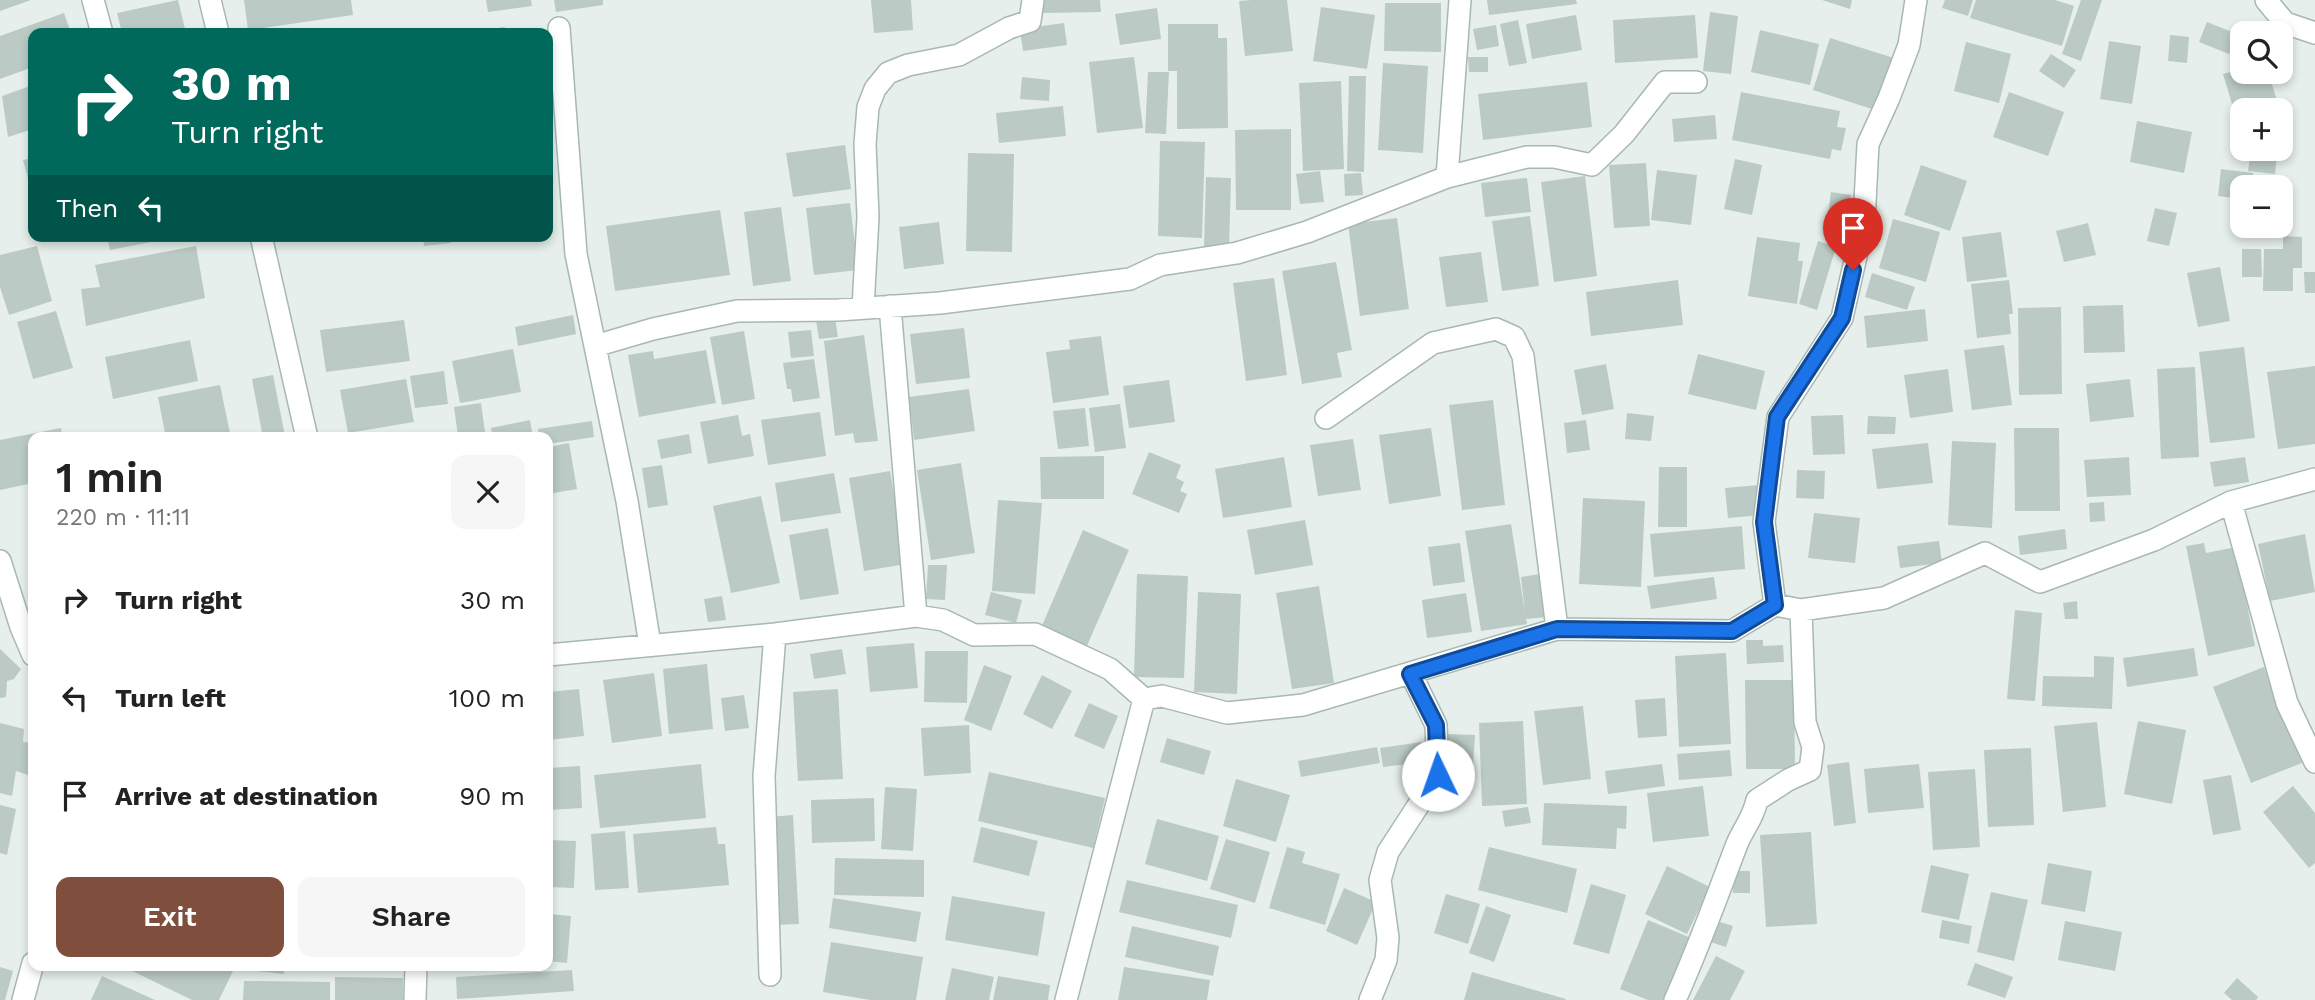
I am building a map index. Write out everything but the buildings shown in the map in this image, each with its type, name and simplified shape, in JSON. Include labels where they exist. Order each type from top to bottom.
[{"type":"street","points":[[93,0],[101,28]]},
{"type":"street","points":[[210,0],[217,28]]},
{"type":"street","points":[[863,308],[868,217],[865,144],[868,107],[875,89],[888,73],[908,65],[960,55],[1009,28],[1030,21],[1033,0]]},
{"type":"street","points":[[1447,177],[1460,0]]},
{"type":"street","points":[[1775,605],[1764,522],[1777,417],[1842,318],[1864,221],[1868,144],[1909,45],[1916,0]]},
{"type":"street","points":[[2266,0],[2285,23],[2315,33]]},
{"type":"street","points":[[559,28],[576,254],[627,501],[650,645]]},
{"type":"street","points":[[595,346],[653,329],[737,311],[940,303],[1130,279],[1160,265],[1237,253],[1307,232],[1447,177],[1527,157],[1554,157],[1592,165],[1624,134],[1665,82],[1696,82]]},
{"type":"street","points":[[262,242],[306,432]]},
{"type":"street","points":[[890,306],[916,616]]},
{"type":"street","points":[[1326,418],[1433,343],[1496,329],[1514,337],[1523,356],[1557,629]]},
{"type":"street","points":[[1144,699],[1162,696],[1227,713],[1303,705],[1557,629],[1732,631],[1775,605],[1801,610],[1884,598],[1985,552],[2040,582],[2154,540],[2231,502],[2315,479]]},
{"type":"street","points":[[2231,502],[2287,703],[2315,762]]},
{"type":"street","points":[[0,561],[28,643]]},
{"type":"street","points":[[1675,1000],[1740,837],[1754,815],[1757,800],[1788,780],[1810,770],[1813,747],[1805,722],[1801,610]]},
{"type":"street","points":[[553,655],[775,634],[916,616],[943,620],[974,635],[1035,634],[1110,669],[1144,699]]},
{"type":"street","points":[[770,975],[764,776],[775,634]]},
{"type":"street","points":[[1370,1000],[1386,960],[1388,939],[1381,880],[1388,852],[1438,775],[1436,725],[1410,674]]},
{"type":"street","points":[[1066,1000],[1144,699]]},
{"type":"street","points":[[23,1000],[31,971]]},
{"type":"street","points":[[415,1000],[416,971]]},
{"type":"route","points":[[1438,775],[1436,725],[1410,674],[1557,629],[1732,631],[1775,605],[1764,522],[1777,417],[1842,318],[1853,270]]}]
